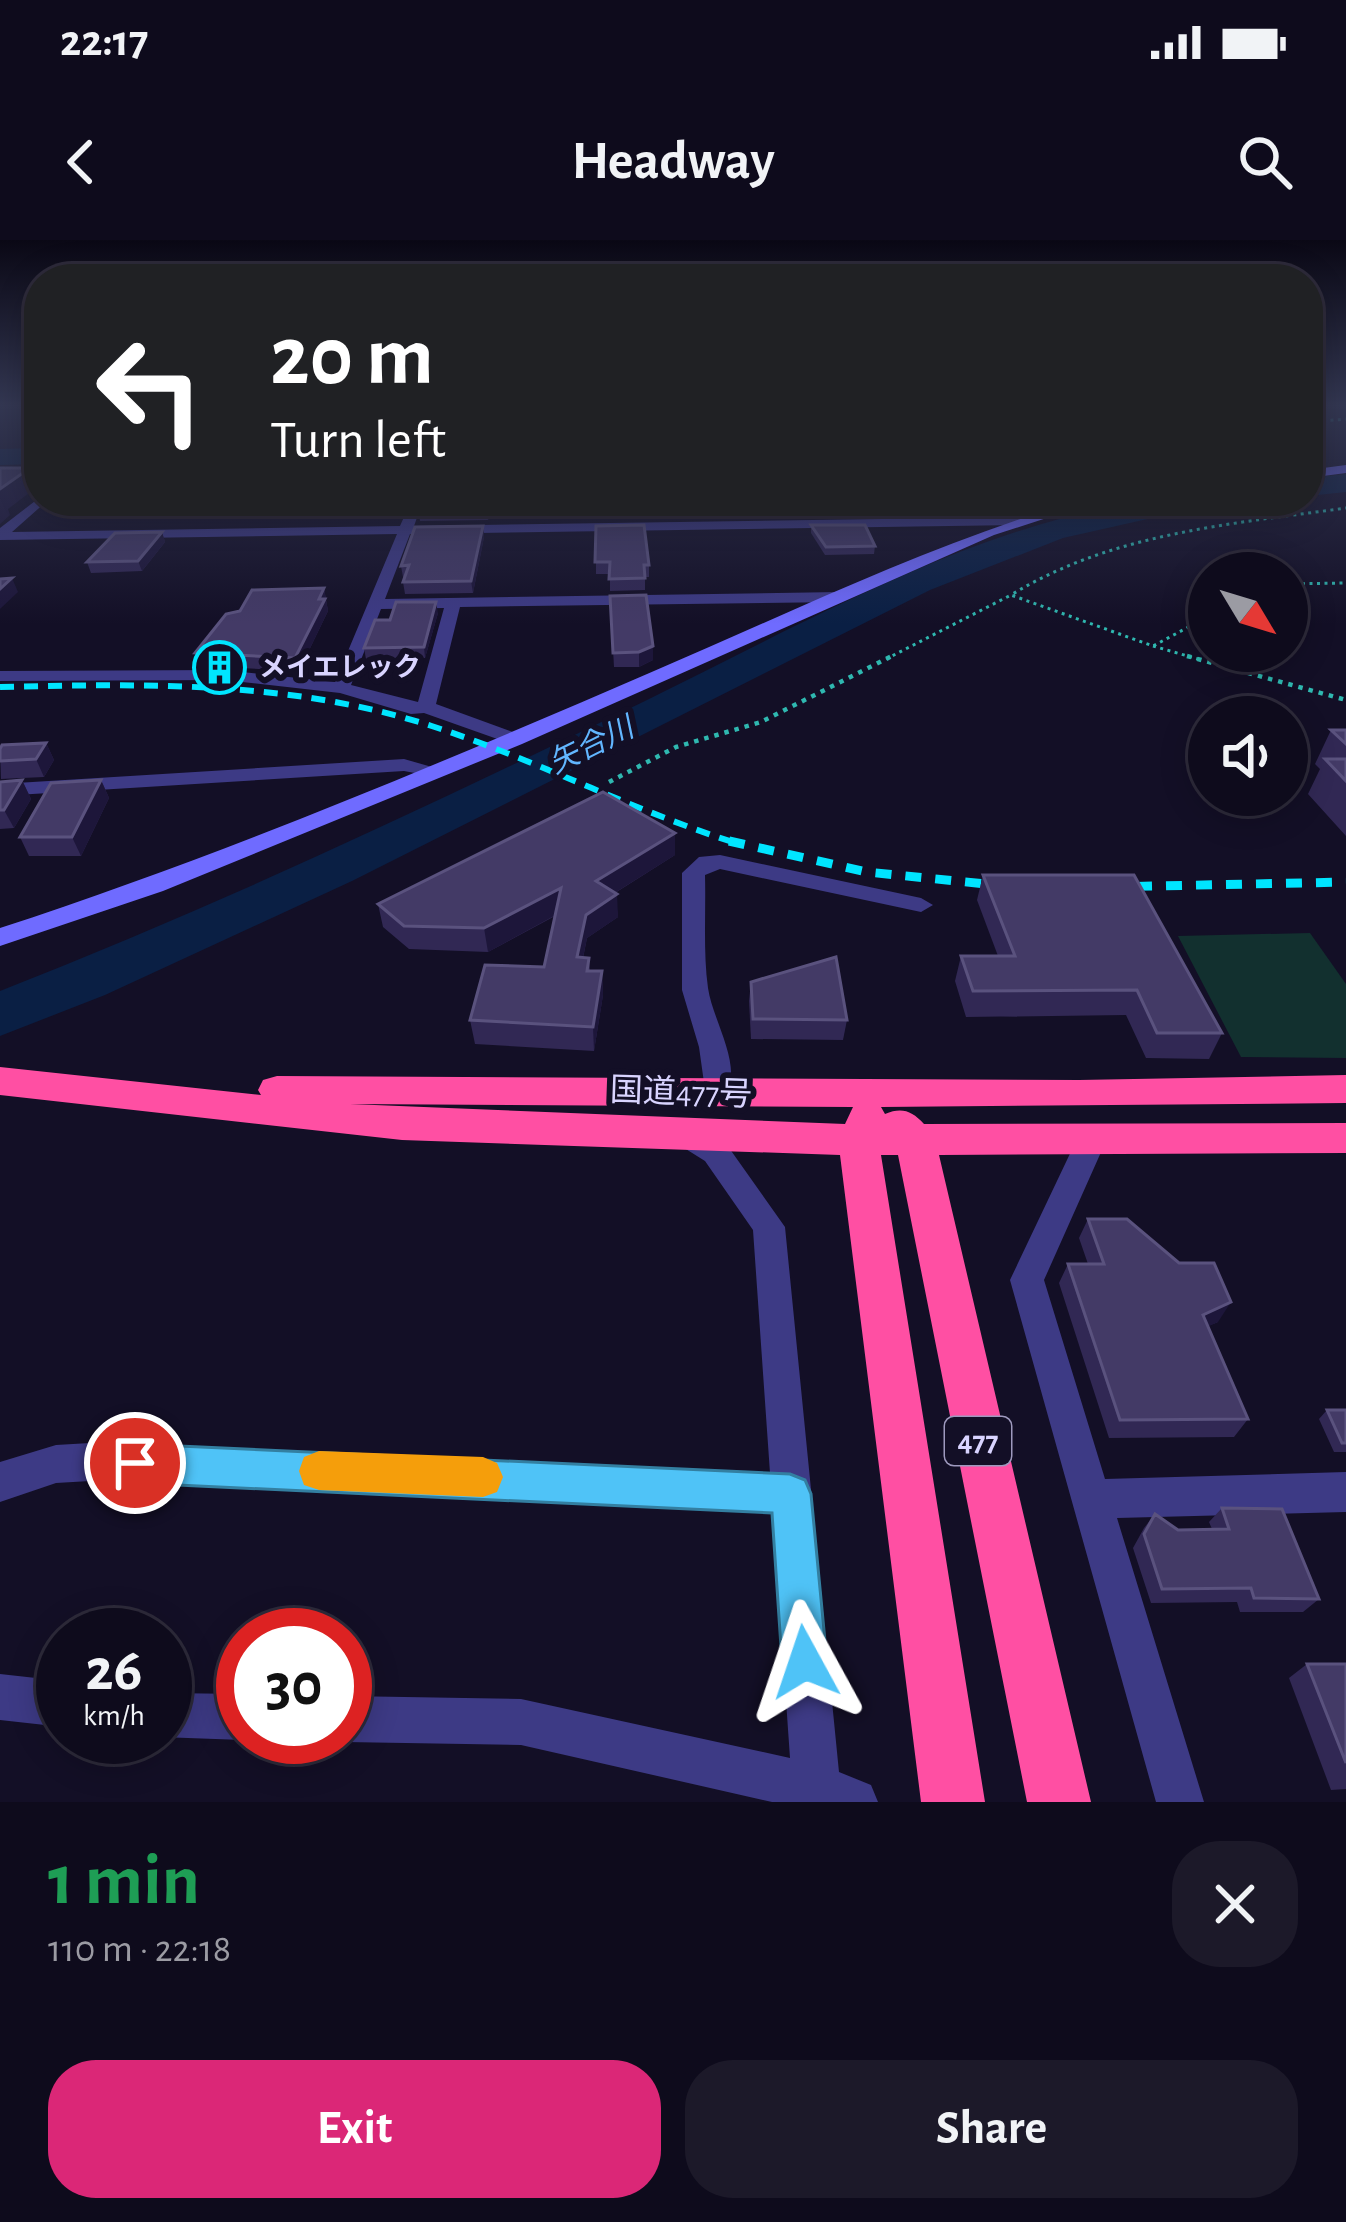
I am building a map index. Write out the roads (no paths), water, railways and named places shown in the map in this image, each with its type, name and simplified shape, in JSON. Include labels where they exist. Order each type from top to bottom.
[{"type":"highway","name":"国道477号","points":[[8,1081],[409,1094],[716,1090],[867,1117]]},
{"type":"highway","name":"国道477号","points":[[8,1081],[402,1125],[682,1132],[1346,1089]]},
{"type":"highway","name":"477","points":[[867,1117],[915,1141],[1059,1802]]},
{"type":"highway","name":"477","points":[[867,1117],[953,1802]]},
{"type":"highway","points":[[915,1141],[1346,1138]]},
{"type":"street","points":[[24,516],[0,536],[1017,521]]},
{"type":"street","points":[[340,688],[411,516]]},
{"type":"street","points":[[0,938],[154,886],[514,739],[1036,516]]},
{"type":"street","points":[[374,604],[839,597]]},
{"type":"street","points":[[426,707],[454,601]]},
{"type":"street","points":[[0,676],[224,675],[340,688],[411,708],[426,707],[514,739]]},
{"type":"street","points":[[0,790],[404,765],[436,771]]},
{"type":"street","points":[[716,1090],[712,1047],[695,990],[693,873],[698,867],[720,862],[921,905]]},
{"type":"street","points":[[372,1719],[521,1722],[835,1795],[790,1494],[769,1227],[716,1153],[682,1132]]},
{"type":"street","points":[[1091,1141],[1027,1280],[1180,1802]]},
{"type":"street","points":[[0,1482],[56,1465],[89,1462],[790,1494]]},
{"type":"street","points":[[1094,1499],[1346,1492]]},
{"type":"street","points":[[0,1696],[36,1701]]},
{"type":"waterway","name":"矢合川","points":[[1323,485],[1346,483]]},
{"type":"waterway","name":"矢合川","points":[[0,1015],[333,870],[917,583],[984,555],[1110,516]]},
{"type":"railway","points":[[0,687],[200,687],[349,705],[484,744],[733,842]]},
{"type":"railway","points":[[729,841],[733,842]]},
{"type":"railway","points":[[733,842],[867,872],[1016,887]]},
{"type":"railway","points":[[733,842],[739,844]]},
{"type":"railway","points":[[1106,887],[1346,882]]},
{"type":"place","name":"メイエレック","points":[[220,667]]}]
